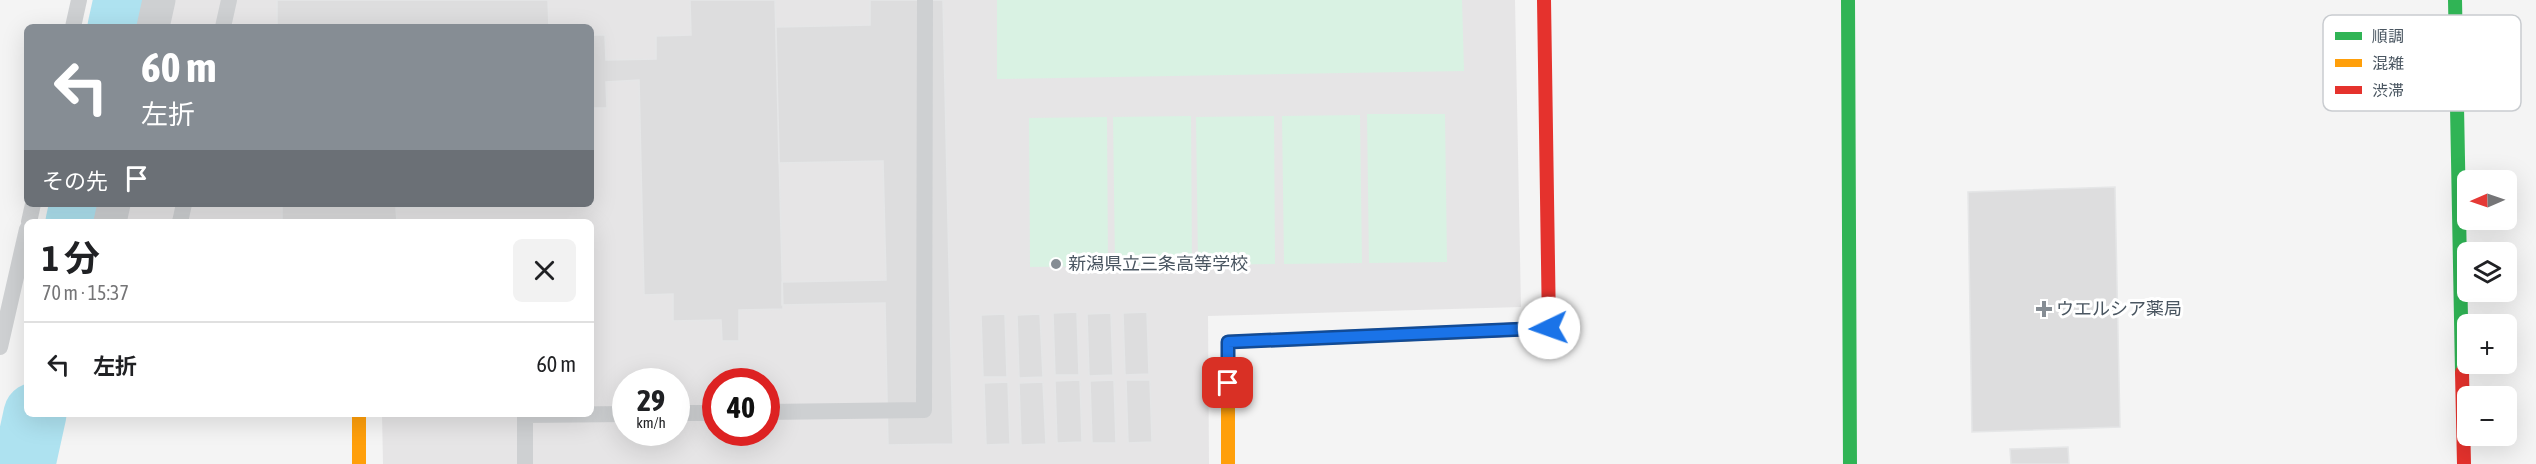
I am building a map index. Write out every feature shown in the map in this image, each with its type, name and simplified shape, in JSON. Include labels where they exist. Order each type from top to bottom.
[{"type":"street","points":[[154,24],[159,0]]},
{"type":"street","points":[[1228,464],[1228,342],[1549,328],[1544,0]]},
{"type":"street","points":[[1848,0],[1850,464]]},
{"type":"street","points":[[2455,0],[2455,15]]},
{"type":"street","points":[[2457,111],[2464,464]]},
{"type":"street","points":[[359,417],[360,464]]},
{"type":"lane","points":[[74,24],[79,0]]},
{"type":"lane","points":[[224,24],[229,0]]},
{"type":"lane","points":[[780,412],[924,410],[925,0]]},
{"type":"lane","points":[[0,347],[24,242]]},
{"type":"lane","points":[[594,414],[612,414]]},
{"type":"lane","points":[[525,417],[525,464]]},
{"type":"shaded area","name":"新潟県立三条高等学校","points":[[175,0],[1515,0],[1521,307],[1208,316],[1209,464],[383,464],[382,417],[594,417],[594,219],[126,219],[128,207],[594,207],[594,24],[170,24]]},
{"type":"green space","points":[[997,0],[1462,0],[1464,71],[997,79]]},
{"type":"green space","points":[[1367,114],[1445,114],[1447,262],[1369,263]]},
{"type":"green space","points":[[1360,115],[1362,263],[1284,264],[1282,116]]},
{"type":"green space","points":[[1191,116],[1192,264],[1115,265],[1113,117]]},
{"type":"green space","points":[[1274,116],[1275,264],[1198,265],[1196,117]]},
{"type":"green space","points":[[1107,117],[1108,266],[1030,267],[1029,118]]},
{"type":"building","points":[[277,0],[548,0],[549,24],[277,24]]},
{"type":"building","points":[[690,0],[775,0],[783,309],[739,310],[739,341],[722,341],[721,320],[673,321],[673,294],[644,295],[639,80],[606,82],[607,108],[594,108],[594,35],[605,35],[606,60],[656,59],[656,36],[691,35]]},
{"type":"building","points":[[870,0],[943,0],[953,444],[888,445],[885,303],[782,305],[782,282],[886,280],[883,161],[779,163],[776,27],[870,25]]},
{"type":"building","name":"ウエルシア薬局","points":[[2115,187],[2120,427],[1972,432],[1968,192]]},
{"type":"building","points":[[282,207],[443,207],[396,208],[397,219],[282,219]]},
{"type":"building","points":[[1077,312],[1079,375],[1055,375],[1053,313]]},
{"type":"building","points":[[1147,312],[1149,374],[1125,375],[1123,313]]},
{"type":"building","points":[[1111,313],[1113,375],[1089,376],[1087,314]]},
{"type":"building","points":[[1005,314],[1007,377],[983,377],[981,315]]},
{"type":"building","points":[[1040,314],[1043,377],[1019,378],[1017,315]]},
{"type":"building","points":[[1080,380],[1082,442],[1057,443],[1055,381]]},
{"type":"building","points":[[1114,380],[1116,443],[1092,443],[1090,381]]},
{"type":"building","points":[[1126,380],[1150,380],[1152,442],[1128,443]]},
{"type":"building","points":[[1008,382],[1010,444],[986,445],[984,383]]},
{"type":"building","points":[[1043,382],[1046,444],[1021,445],[1019,383]]},
{"type":"building","points":[[2068,447],[2069,464],[2011,464],[2010,449]]},
{"type":"waterway","points":[[120,24],[125,0]]},
{"type":"waterway","points":[[78,219],[80,207]]},
{"type":"waterway","points":[[24,464],[34,417]]},
{"type":"traffic: fast","points":[[1848,0],[1850,464]]},
{"type":"traffic: fast","points":[[2455,0],[2455,15]]},
{"type":"traffic: fast","points":[[2457,111],[2461,314]]},
{"type":"traffic: slow","points":[[1228,464],[1228,342],[1460,332]]},
{"type":"traffic: slow","points":[[359,417],[359,464]]},
{"type":"traffic: jam","points":[[1460,332],[1549,328],[1544,0]]},
{"type":"traffic: jam","points":[[2462,374],[2464,464]]},
{"type":"place","name":"新潟県立三条高等学校","points":[[1056,264]]},
{"type":"place","name":"ウエルシア薬局","points":[[2044,309]]},
{"type":"route","points":[[1228,383],[1228,342],[1549,328]]}]
